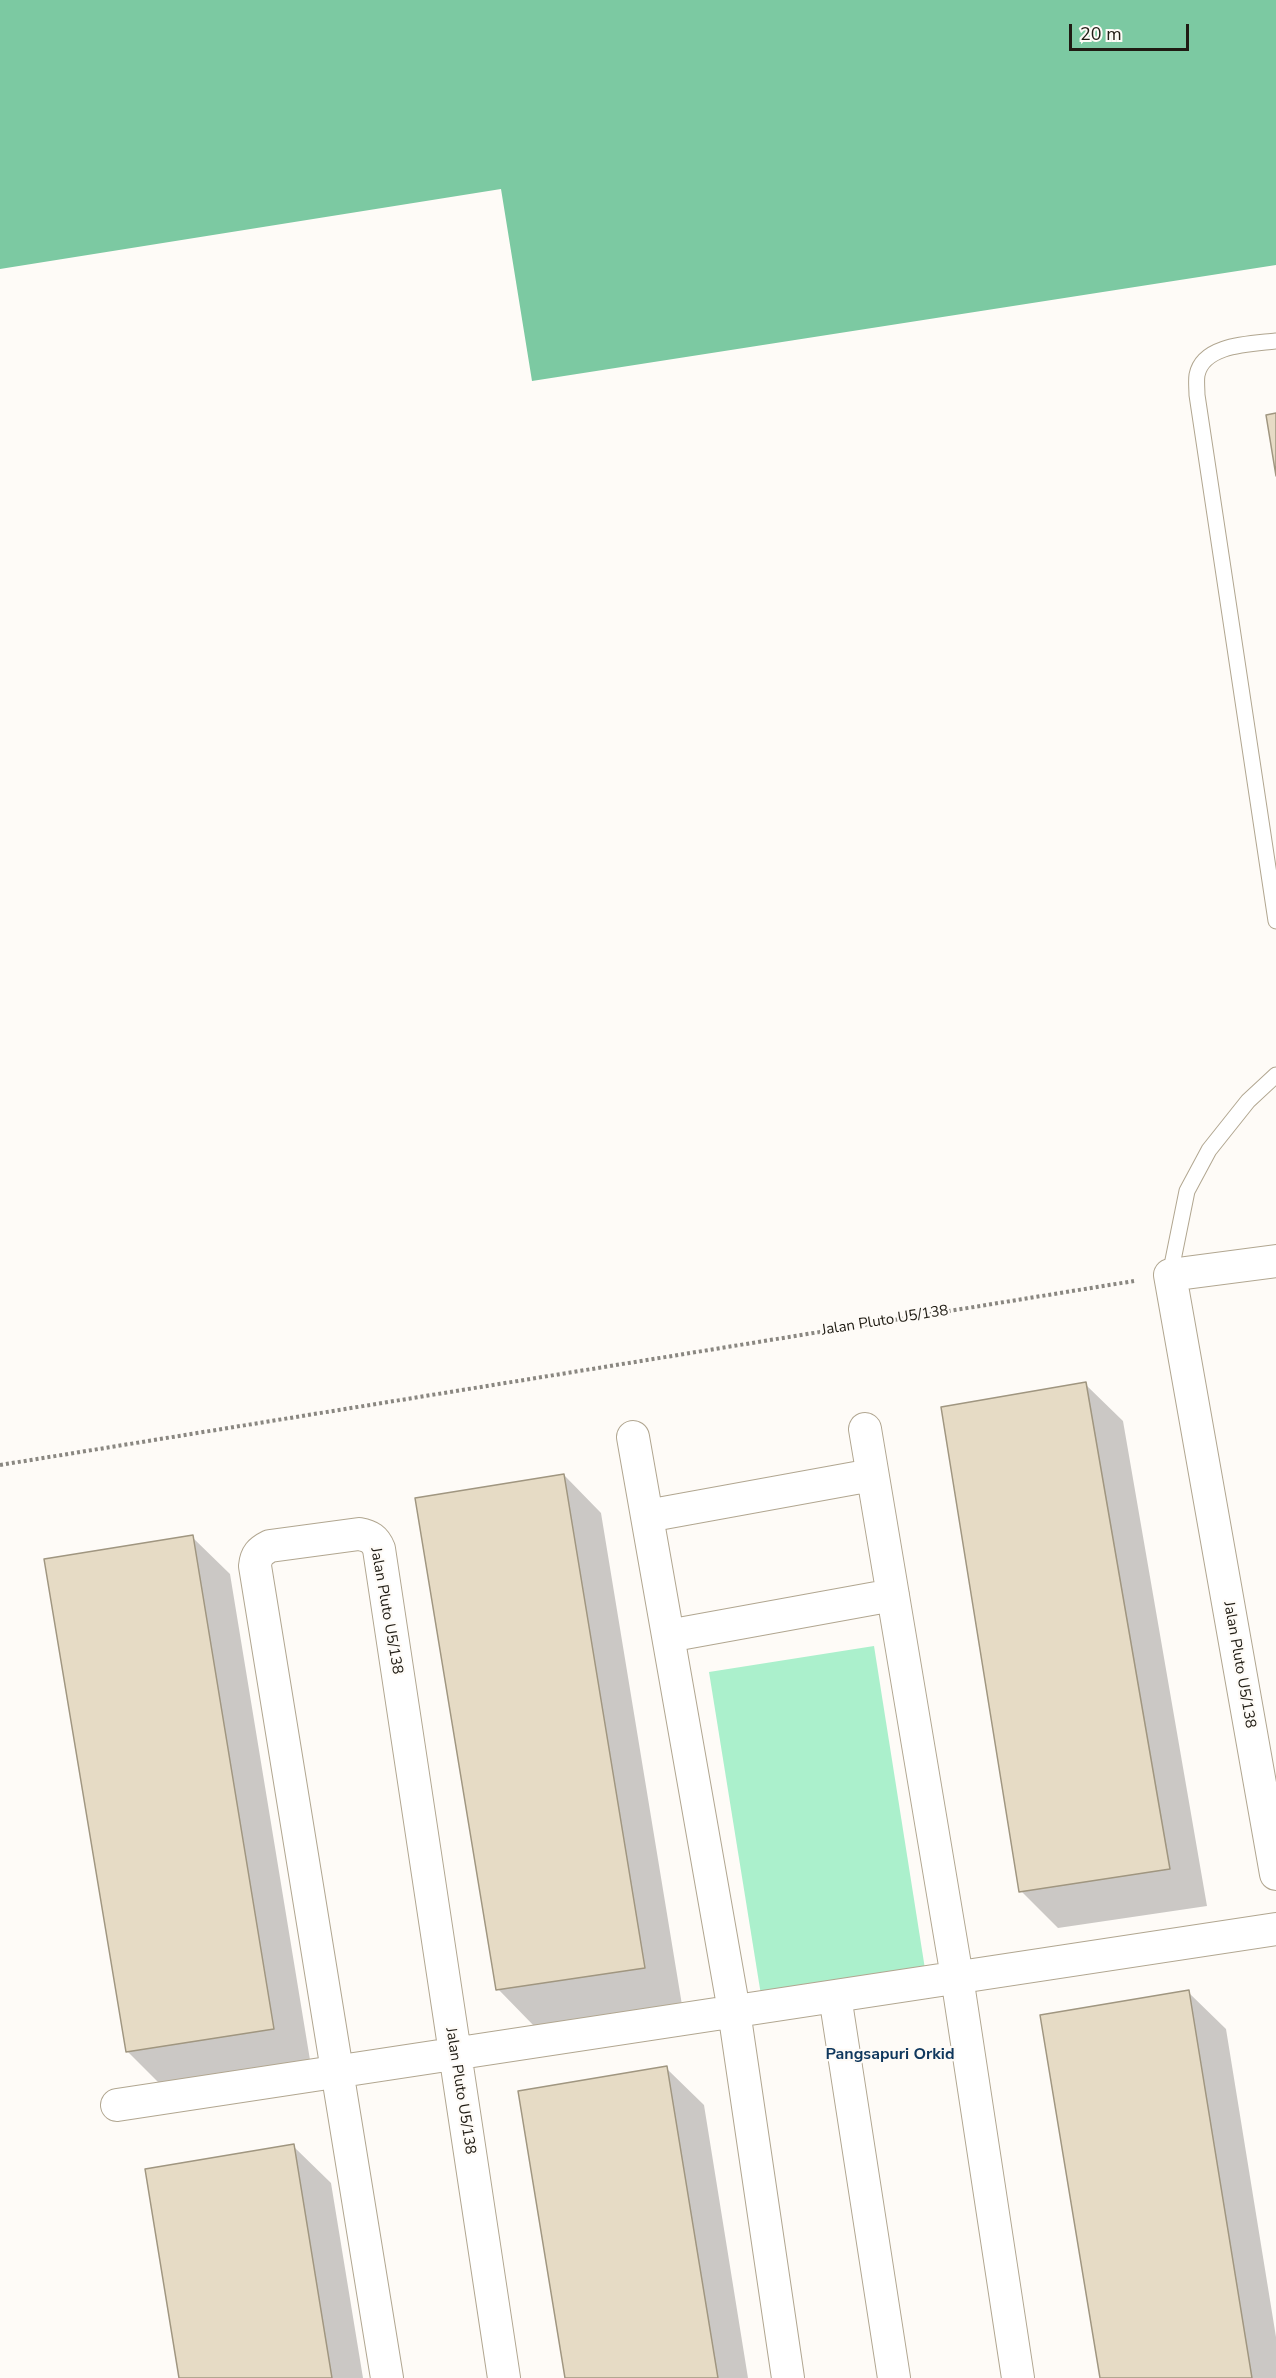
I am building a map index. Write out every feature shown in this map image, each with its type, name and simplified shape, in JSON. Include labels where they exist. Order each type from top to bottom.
[{"type":"street","points":[[1170,1275],[1276,1261]]},
{"type":"street","name":"Jalan Pluto U5/138","points":[[1170,1275],[1276,1874]]},
{"type":"street","points":[[865,1429],[957,1977],[1018,2378]]},
{"type":"street","points":[[633,1437],[734,2011],[788,2378]]},
{"type":"street","points":[[647,1516],[872,1475]]},
{"type":"street","name":"Jalan Pluto U5/138","points":[[387,2378],[255,1566],[255,1558],[261,1550],[270,1546],[359,1534],[376,1541],[379,1550],[504,2378]]},
{"type":"street","points":[[668,1636],[893,1595]]},
{"type":"street","points":[[117,2105],[1276,1929]]},
{"type":"street","points":[[835,1996],[894,2378]]},
{"type":"lane","points":[[1276,340],[1222,350],[1207,358],[1197,374],[1197,395],[1276,921]]},
{"type":"lane","points":[[1170,1275],[1187,1191],[1209,1150],[1248,1101],[1276,1075]]},
{"type":"path","name":"Jalan Pluto U5/138","points":[[0,1465],[1170,1275]]},
{"type":"green space","points":[[0,0],[1276,0],[1276,265],[532,381],[501,189],[0,269]]},
{"type":"green space","points":[[874,1646],[925,1969],[761,1995],[709,1672]]},
{"type":"building","points":[[1276,413],[1276,476],[1266,415]]},
{"type":"building","points":[[1086,1382],[1170,1869],[1019,1892],[941,1407]]},
{"type":"building","points":[[564,1474],[645,1968],[496,1990],[415,1498]]},
{"type":"building","points":[[193,1535],[274,2029],[126,2052],[44,1559]]},
{"type":"building","points":[[1189,1990],[1252,2378],[1100,2378],[1040,2015]]},
{"type":"building","points":[[667,2066],[718,2378],[565,2378],[518,2091]]},
{"type":"building","points":[[294,2144],[332,2378],[179,2378],[145,2169]]},
{"type":"district","name":"Pangsapuri Orkid","points":[[890,2055]]}]
